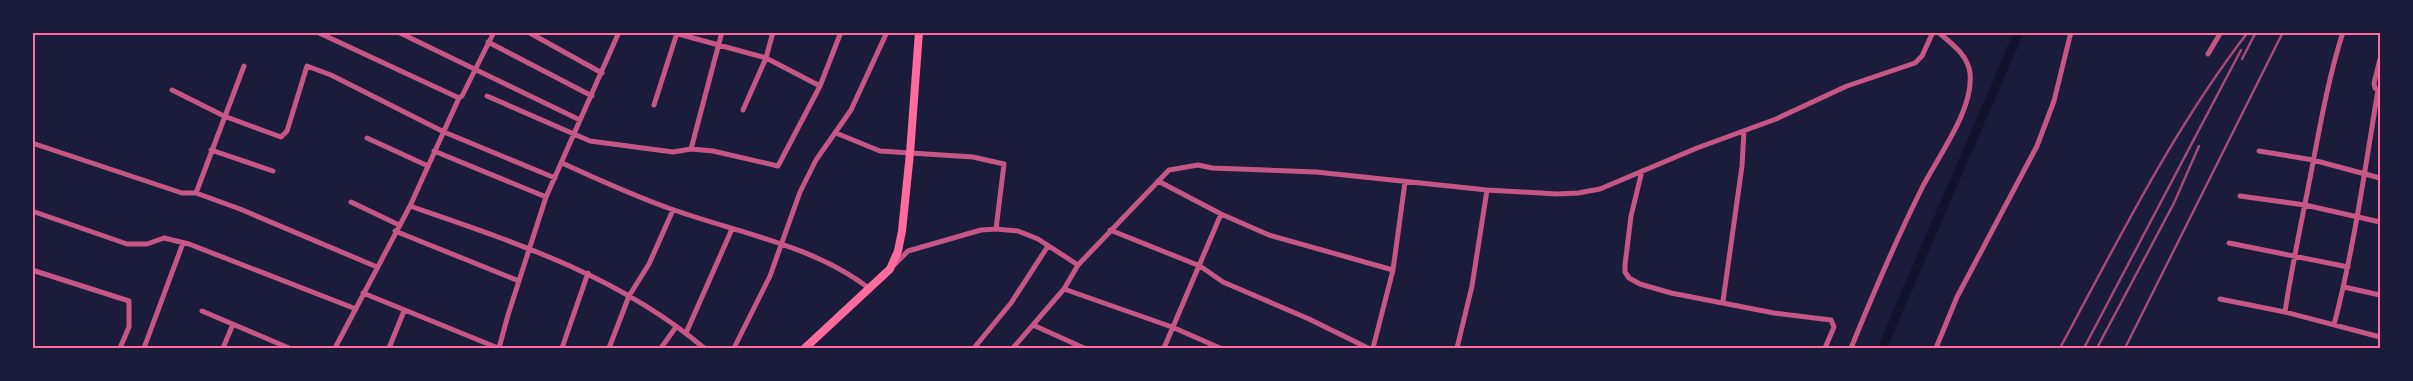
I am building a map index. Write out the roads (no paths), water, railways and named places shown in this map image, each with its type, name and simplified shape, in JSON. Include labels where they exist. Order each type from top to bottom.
[{"type":"main road","points":[[805,348],[870,289],[890,268],[898,251],[902,231],[910,153],[919,32]]},
{"type":"street","points":[[316,32],[459,98]]},
{"type":"street","points":[[398,32],[580,120]]},
{"type":"street","points":[[335,348],[395,231],[410,206],[459,98],[462,96],[494,32]]},
{"type":"street","points":[[528,32],[602,73]]},
{"type":"street","points":[[363,293],[499,348],[546,197],[619,32]]},
{"type":"street","points":[[691,150],[722,32]]},
{"type":"street","points":[[743,110],[766,58],[773,32]]},
{"type":"street","points":[[487,96],[590,141],[674,152],[691,150],[714,151],[778,166],[820,86],[841,32]]},
{"type":"street","points":[[734,348],[770,276],[800,192],[816,160],[850,110],[887,32]]},
{"type":"street","points":[[1851,348],[1908,220],[1962,112],[1969,87],[1970,73],[1967,62],[1962,54],[1938,32]]},
{"type":"street","points":[[1936,348],[1957,297],[2037,146],[2054,102],[2071,32]]},
{"type":"street","points":[[2208,54],[2221,32]]},
{"type":"street","points":[[2285,312],[2293,257],[2332,66],[2343,32]]},
{"type":"street","points":[[654,105],[675,33],[766,58],[820,86]]},
{"type":"street","points":[[1012,348],[1064,289],[1078,265],[1169,170],[1198,165],[1212,168],[1344,174],[1487,190],[1557,194],[1578,193],[1600,189],[1642,170],[1806,107],[1847,86],[1915,63],[1922,56],[1933,33]]},
{"type":"street","points":[[488,42],[592,96]]},
{"type":"street","points":[[2334,325],[2348,267],[2379,91],[2374,84],[2380,59]]},
{"type":"street","points":[[196,193],[244,66]]},
{"type":"street","points":[[172,90],[224,116],[275,136],[285,135],[307,66],[331,75],[444,132],[555,178]]},
{"type":"street","points":[[1723,301],[1742,166],[1744,131]]},
{"type":"street","points":[[836,133],[880,151],[974,157],[1004,164],[996,229]]},
{"type":"street","points":[[367,138],[428,166]]},
{"type":"street","points":[[32,143],[182,193],[196,193],[281,225],[377,267]]},
{"type":"street","points":[[211,150],[273,171]]},
{"type":"street","points":[[2260,150],[2313,160],[2380,178]]},
{"type":"street","points":[[434,151],[546,197]]},
{"type":"street","points":[[562,163],[607,184],[672,210],[782,245],[853,275],[870,289]]},
{"type":"street","points":[[1642,170],[1631,216],[1625,272],[1629,278],[1640,284],[1671,293],[1723,301],[1774,313],[1831,320],[1834,327],[1825,348]]},
{"type":"street","points":[[1158,181],[1221,214],[1269,235],[1393,270]]},
{"type":"street","points":[[1373,348],[1393,270],[1405,182]]},
{"type":"street","points":[[1457,348],[1472,286],[1487,190]]},
{"type":"street","points":[[2240,196],[2305,205],[2380,222]]},
{"type":"street","points":[[351,202],[399,225]]},
{"type":"street","points":[[410,206],[530,248],[588,273],[630,296],[686,333],[704,348]]},
{"type":"street","points":[[609,348],[630,296],[649,264],[672,210]]},
{"type":"street","points":[[32,211],[127,244],[147,244],[164,238],[183,243],[356,309]]},
{"type":"street","points":[[1164,348],[1221,214]]},
{"type":"street","points":[[686,333],[732,229]]},
{"type":"street","points":[[890,268],[908,251],[981,230],[996,229],[1018,231],[1038,239],[1078,265]]},
{"type":"street","points":[[1110,230],[1200,266],[1223,282],[1310,319],[1368,348]]},
{"type":"street","points":[[395,231],[519,281]]},
{"type":"street","points":[[144,348],[183,243]]},
{"type":"street","points":[[2229,243],[2348,267]]},
{"type":"street","points":[[974,348],[1011,304],[1048,246]]},
{"type":"street","points":[[32,270],[129,301],[129,327],[120,348]]},
{"type":"street","points":[[562,348],[588,273]]},
{"type":"street","points":[[2344,287],[2380,295]]},
{"type":"street","points":[[1064,289],[1172,327],[1220,348]]},
{"type":"street","points":[[2220,299],[2285,312],[2380,337]]},
{"type":"street","points":[[202,311],[289,348]]},
{"type":"street","points":[[389,348],[404,311]]},
{"type":"street","points":[[223,348],[233,324]]},
{"type":"street","points":[[1033,325],[1084,348]]},
{"type":"street","points":[[661,348],[676,327]]},
{"type":"waterway","points":[[1882,348],[2019,32]]},
{"type":"railway","points":[[2060,348],[2171,146],[2195,107],[2248,32]]},
{"type":"railway","points":[[2242,59],[2256,32]]},
{"type":"railway","points":[[2125,348],[2283,32]]},
{"type":"railway","points":[[2084,348],[2241,50]]},
{"type":"railway","points":[[2097,348],[2174,203],[2199,146]]}]
